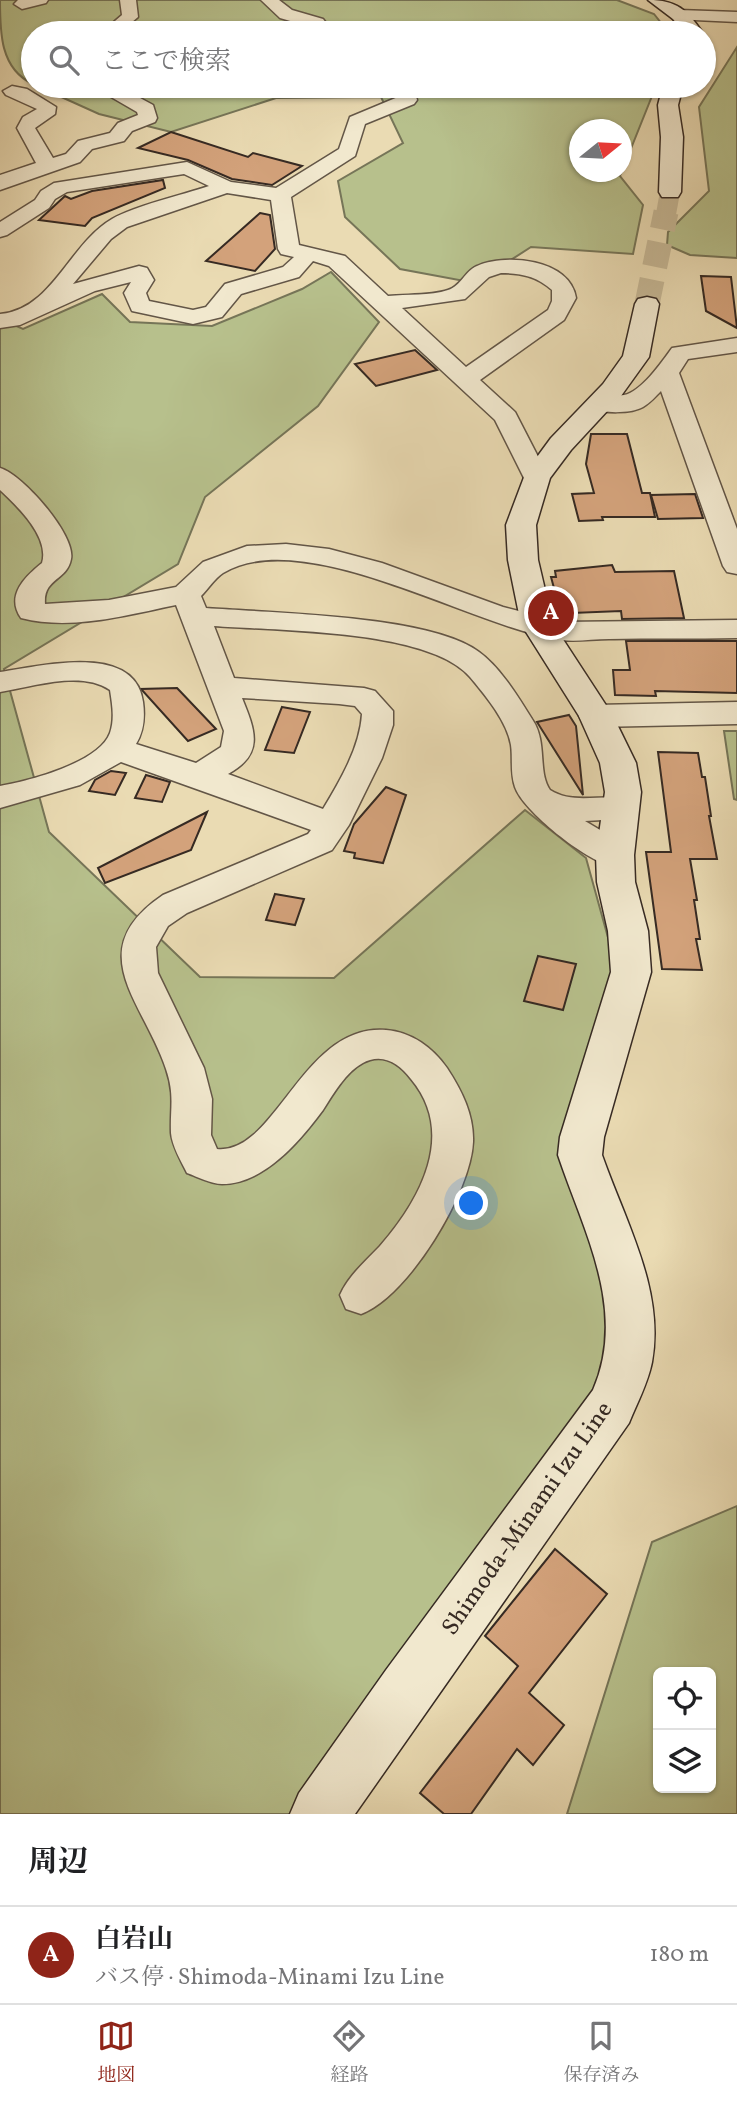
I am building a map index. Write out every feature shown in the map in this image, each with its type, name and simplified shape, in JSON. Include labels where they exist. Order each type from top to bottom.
[{"type":"main road","points":[[657,0],[684,21]]},
{"type":"main road","points":[[670,98],[672,136],[670,192]]},
{"type":"main road","name":"Shimoda-Minami Izu Line","points":[[320,1814],[611,1406],[628,1361],[631,1317],[627,1282],[580,1155],[582,1137],[631,972],[628,931],[616,882],[615,855],[623,792],[618,763],[596,716],[537,624],[523,560],[521,526],[536,478],[561,444],[599,404],[636,356],[647,304]]},
{"type":"main road","points":[[596,716],[737,713]]},
{"type":"street","points":[[22,4],[40,0]]},
{"type":"street","points":[[125,21],[130,17],[131,11],[128,0]]},
{"type":"street","points":[[269,0],[286,14],[310,21]]},
{"type":"street","points":[[679,15],[737,17]]},
{"type":"street","points":[[6,96],[21,83]]},
{"type":"street","points":[[30,98],[48,110],[30,121],[26,128],[43,159],[49,163]]},
{"type":"street","points":[[0,184],[49,163],[73,158],[85,145],[117,137],[125,127],[148,118],[146,110],[126,98]]},
{"type":"street","points":[[41,307],[104,235],[120,223],[226,187],[279,195],[348,152],[357,121],[407,98]]},
{"type":"street","points":[[0,231],[42,204],[48,195],[61,187],[193,161],[226,187]]},
{"type":"street","points":[[279,195],[289,249],[337,261],[506,417],[536,478]]},
{"type":"street","points":[[0,321],[12,320],[87,286],[139,274],[143,280],[135,293],[140,306],[193,317],[214,312],[233,289],[291,272],[309,253]]},
{"type":"street","points":[[383,303],[457,296],[479,273],[490,268],[512,267],[543,272],[556,281],[564,292],[564,305],[556,315],[465,379]]},
{"type":"street","points":[[599,404],[634,402],[667,373],[680,354],[737,345]]},
{"type":"street","points":[[667,373],[730,529],[737,566]]},
{"type":"street","points":[[0,476],[17,489],[34,509],[57,548],[59,557],[55,565],[32,587],[29,597],[31,612]]},
{"type":"street","points":[[197,775],[228,760],[236,753],[241,740],[240,731],[191,605],[192,584],[223,563],[244,555],[292,552],[322,556],[354,564],[484,610],[558,631],[737,629]]},
{"type":"street","points":[[0,611],[62,614],[191,605],[448,646],[478,668],[520,724],[524,731],[528,780],[538,800],[574,830],[615,855]]},
{"type":"street","points":[[0,682],[82,672],[117,678],[124,685],[128,709],[125,736],[117,749],[50,786],[0,797]]},
{"type":"street","points":[[223,687],[339,694],[364,698],[378,711],[377,725],[366,758],[332,825],[320,842],[305,851],[175,904],[156,917],[138,947],[141,973],[185,1068],[193,1099],[191,1135],[201,1161],[220,1167],[241,1164],[267,1145],[297,1115],[330,1069],[346,1054],[367,1044],[389,1045],[408,1052],[428,1070],[446,1099],[452,1118],[447,1171],[436,1198],[388,1268],[361,1295]]},
{"type":"street","points":[[117,749],[197,775],[332,825]]},
{"type":"street","points":[[545,805],[563,809],[621,808]]},
{"type":"green space","points":[[0,0],[617,0],[654,14],[660,21],[21,21],[21,76],[8,59],[1,25]]},
{"type":"green space","points":[[737,47],[737,258],[690,255],[667,245],[668,232],[709,191],[699,107],[705,98],[716,98],[716,80]]},
{"type":"green space","points":[[64,98],[276,98],[171,132],[99,114]]},
{"type":"green space","points":[[381,98],[651,98],[632,146],[632,119],[569,119],[569,182],[625,182],[643,205],[633,254],[531,247],[475,283],[400,269],[345,217],[338,181],[403,143]]},
{"type":"green space","points":[[331,272],[379,322],[318,406],[205,497],[178,564],[4,669],[49,832],[200,977],[334,978],[525,810],[586,858],[625,999],[580,1155],[628,1361],[315,1814],[0,1814],[0,319],[23,329],[102,294],[130,322],[212,326],[302,289]]},
{"type":"green space","points":[[724,731],[737,731],[737,800],[734,799]]},
{"type":"green space","points":[[737,1506],[737,1814],[567,1814],[652,1542]]},
{"type":"building","points":[[171,132],[248,157],[253,153],[302,166],[272,185],[232,179],[188,160],[138,148]]},
{"type":"building","points":[[163,180],[165,188],[92,218],[85,226],[39,220],[65,196],[71,199],[92,191]]},
{"type":"building","points":[[260,213],[270,215],[275,249],[255,271],[206,261]]},
{"type":"building","points":[[701,276],[731,277],[737,328],[706,311]]},
{"type":"building","points":[[415,350],[437,370],[376,386],[355,364]]},
{"type":"building","points":[[591,434],[627,434],[642,493],[650,493],[655,517],[602,517],[603,520],[579,521],[572,494],[594,493],[586,464]]},
{"type":"building","points":[[695,494],[703,518],[658,519],[651,495]]},
{"type":"building","points":[[612,565],[615,572],[674,571],[684,618],[622,619],[621,611],[572,613],[571,610],[560,610],[551,577],[556,577],[555,571]]},
{"type":"building","points":[[626,641],[737,641],[737,693],[655,691],[656,696],[615,695],[613,670],[630,670]]},
{"type":"building","points":[[177,688],[216,729],[188,741],[141,689]]},
{"type":"building","points":[[282,707],[310,712],[294,753],[265,750]]},
{"type":"building","points":[[569,715],[576,726],[583,795],[537,722]]},
{"type":"building","points":[[658,752],[698,753],[702,777],[705,777],[717,859],[690,859],[700,939],[696,939],[702,970],[662,969],[646,852],[671,852]]},
{"type":"building","points":[[111,771],[126,773],[115,795],[89,791],[95,780]]},
{"type":"building","points":[[146,775],[170,782],[162,802],[135,798]]},
{"type":"building","points":[[386,787],[406,795],[383,863],[354,858],[355,853],[344,851],[354,824]]},
{"type":"building","points":[[207,812],[191,850],[105,883],[98,868]]},
{"type":"building","points":[[275,894],[304,899],[295,925],[266,920]]},
{"type":"building","points":[[538,956],[576,964],[563,1010],[524,1001]]},
{"type":"building","points":[[555,1549],[607,1594],[529,1693],[564,1725],[533,1765],[517,1749],[471,1814],[444,1814],[420,1793],[518,1666],[485,1636]]},
{"type":"tunnel","points":[[666,214],[670,192]]},
{"type":"tunnel","points":[[647,304],[666,212]]},
{"type":"place","name":"白岩山","points":[[551,613]]}]
